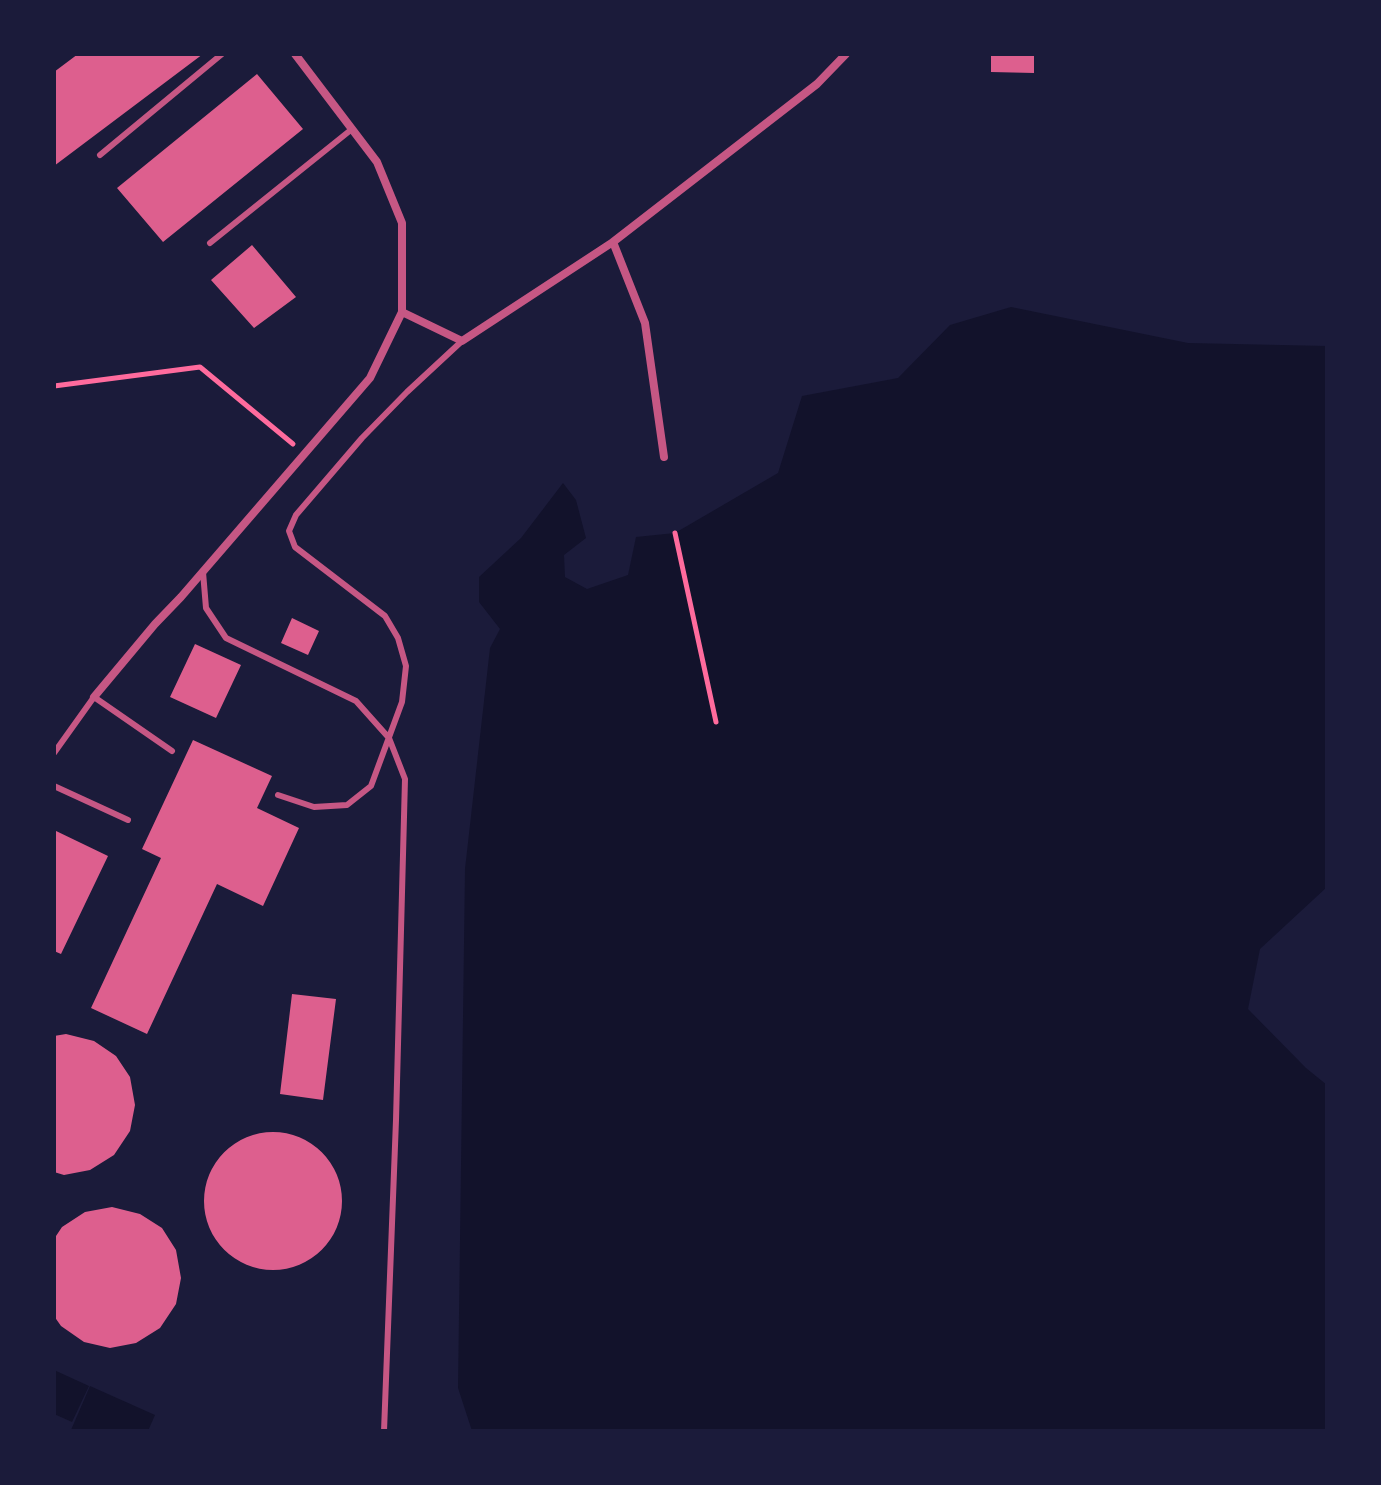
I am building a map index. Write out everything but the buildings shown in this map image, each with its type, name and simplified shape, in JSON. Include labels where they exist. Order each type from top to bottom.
[{"type":"street","points":[[94,697],[370,378],[402,312],[402,223],[377,162],[295,54]]},
{"type":"street","points":[[402,312],[462,341],[613,242],[817,84],[846,54]]},
{"type":"street","points":[[613,242],[645,323],[664,457]]},
{"type":"lane","points":[[100,155],[222,54]]},
{"type":"lane","points":[[210,243],[352,129]]},
{"type":"lane","points":[[278,795],[314,807],[347,805],[371,786],[402,702],[406,666],[398,638],[385,616],[295,547],[289,531],[296,515],[362,438],[462,341]]},
{"type":"lane","points":[[203,572],[206,608],[226,638],[356,701],[389,738],[405,779],[384,1431]]},
{"type":"lane","points":[[54,753],[94,697],[172,751]]},
{"type":"lane","points":[[54,786],[128,820]]},
{"type":"path","points":[[54,386],[200,367],[306,454]]},
{"type":"path","points":[[675,533],[716,722]]},
{"type":"shaded area","points":[[1011,307],[1188,343],[1327,346],[1327,887],[1260,949],[1248,1009],[1327,1085],[1327,1431],[472,1431],[458,1388],[465,869],[490,648],[500,629],[479,602],[479,577],[521,538],[563,483],[576,500],[586,538],[564,555],[565,577],[587,589],[628,575],[636,537],[675,533],[778,473],[802,396],[898,378],[950,325]]},
{"type":"shaded area","points":[[54,1370],[89,1386],[72,1422],[54,1414]]},
{"type":"shaded area","points":[[90,1386],[155,1415],[148,1431],[71,1430]]}]
